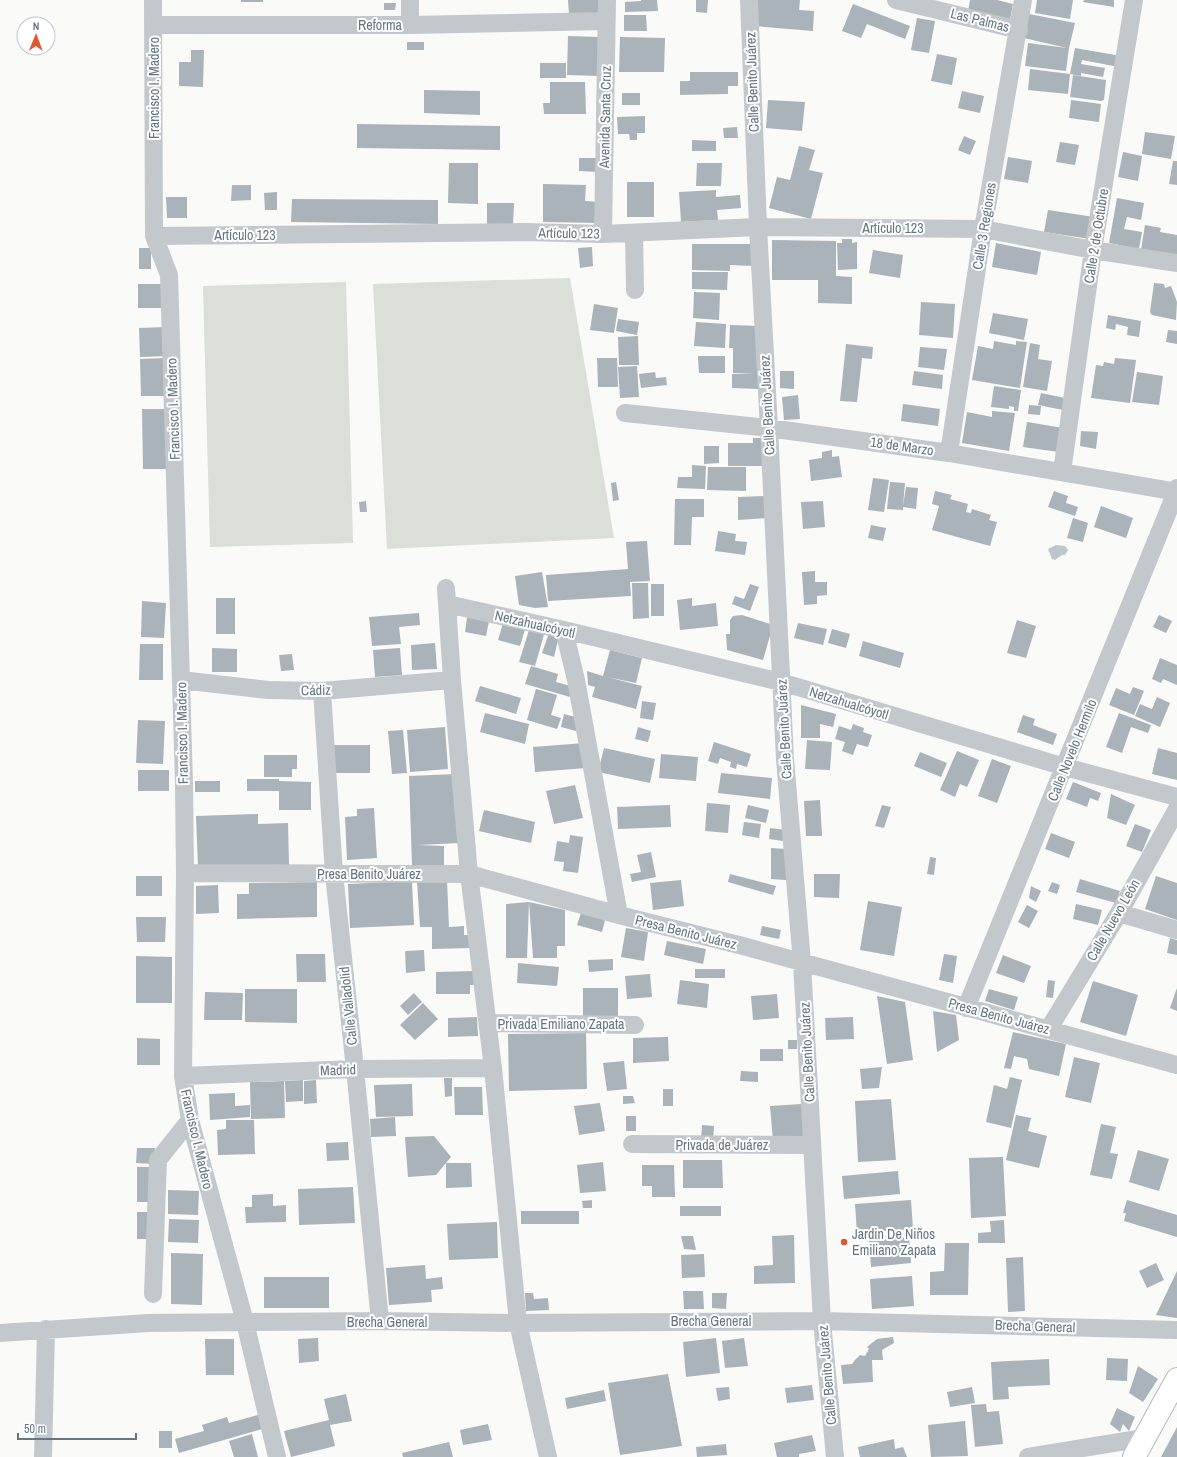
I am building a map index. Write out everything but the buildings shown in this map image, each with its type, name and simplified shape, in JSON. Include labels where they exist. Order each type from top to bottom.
[{"type":"main road","points":[[1134,1457],[1177,1379]]},
{"type":"street","name":"Francisco I. Madero","points":[[153,0],[154,236],[169,275],[181,680],[184,873],[183,1076],[190,1120],[245,1322],[277,1457]]},
{"type":"street","points":[[410,0],[410,25]]},
{"type":"street","name":"Avenida Santa Cruz","points":[[603,234],[607,0]]},
{"type":"street","name":"Calle Benito Juárez","points":[[749,0],[758,227],[785,759],[802,963],[822,1321],[834,1457]]},
{"type":"street","name":"Las Palmas","points":[[896,0],[1019,30]]},
{"type":"street","name":"Calle 3 Regiones","points":[[949,453],[983,229],[1024,0]]},
{"type":"street","name":"Calle 2 de Octubre","points":[[1062,472],[1093,250],[1134,0]]},
{"type":"street","name":"Reforma","points":[[153,25],[410,25],[606,22]]},
{"type":"street","name":"Artículo 123","points":[[154,236],[517,232],[603,234],[758,227],[983,229],[1093,250],[1177,263]]},
{"type":"street","points":[[634,233],[634,290]]},
{"type":"street","name":"18 de Marzo","points":[[625,413],[769,428],[949,453],[1177,491]]},
{"type":"street","name":"Calle Novelo Hermilo","points":[[966,1008],[1177,491]]},
{"type":"street","name":"Netzahualcóyotl","points":[[452,680],[447,596],[564,630],[781,682],[1065,767],[1177,797]]},
{"type":"street","points":[[564,630],[576,680],[619,915]]},
{"type":"street","name":"Cádiz","points":[[181,680],[268,690],[322,691],[452,680]]},
{"type":"street","points":[[452,680],[469,874],[493,1068],[518,1323],[548,1457]]},
{"type":"street","name":"Calle Valladolid","points":[[322,691],[334,874],[380,1321]]},
{"type":"street","name":"Calle Nuevo León","points":[[1048,1030],[1118,913],[1177,809]]},
{"type":"street","name":"Presa Benito Juárez","points":[[184,873],[469,874],[619,915],[735,944],[1177,1065]]},
{"type":"street","points":[[1118,913],[1177,930]]},
{"type":"street","name":"Privada Emiliano Zapata","points":[[488,1023],[635,1024]]},
{"type":"street","name":"Madrid","points":[[183,1076],[355,1068],[493,1068]]},
{"type":"street","points":[[153,1294],[158,1160],[190,1120]]},
{"type":"street","name":"Privada de Juárez","points":[[632,1144],[812,1146]]},
{"type":"street","name":"Brecha General","points":[[0,1332],[148,1323],[380,1321],[518,1323],[822,1321],[1177,1330]]},
{"type":"street","points":[[43,1457],[46,1329]]},
{"type":"street","points":[[1028,1457],[1144,1438]]},
{"type":"shaded area","points":[[570,278],[614,538],[387,549],[373,284]]},
{"type":"shaded area","points":[[346,282],[353,543],[210,547],[203,286]]},
{"type":"shaded area","points":[[1056,545],[1065,546],[1068,550],[1065,555],[1062,555],[1055,560],[1052,559],[1048,549]]},
{"type":"place","name":"Jardin De Niños Emiliano Zapata","points":[[844,1242]]}]
